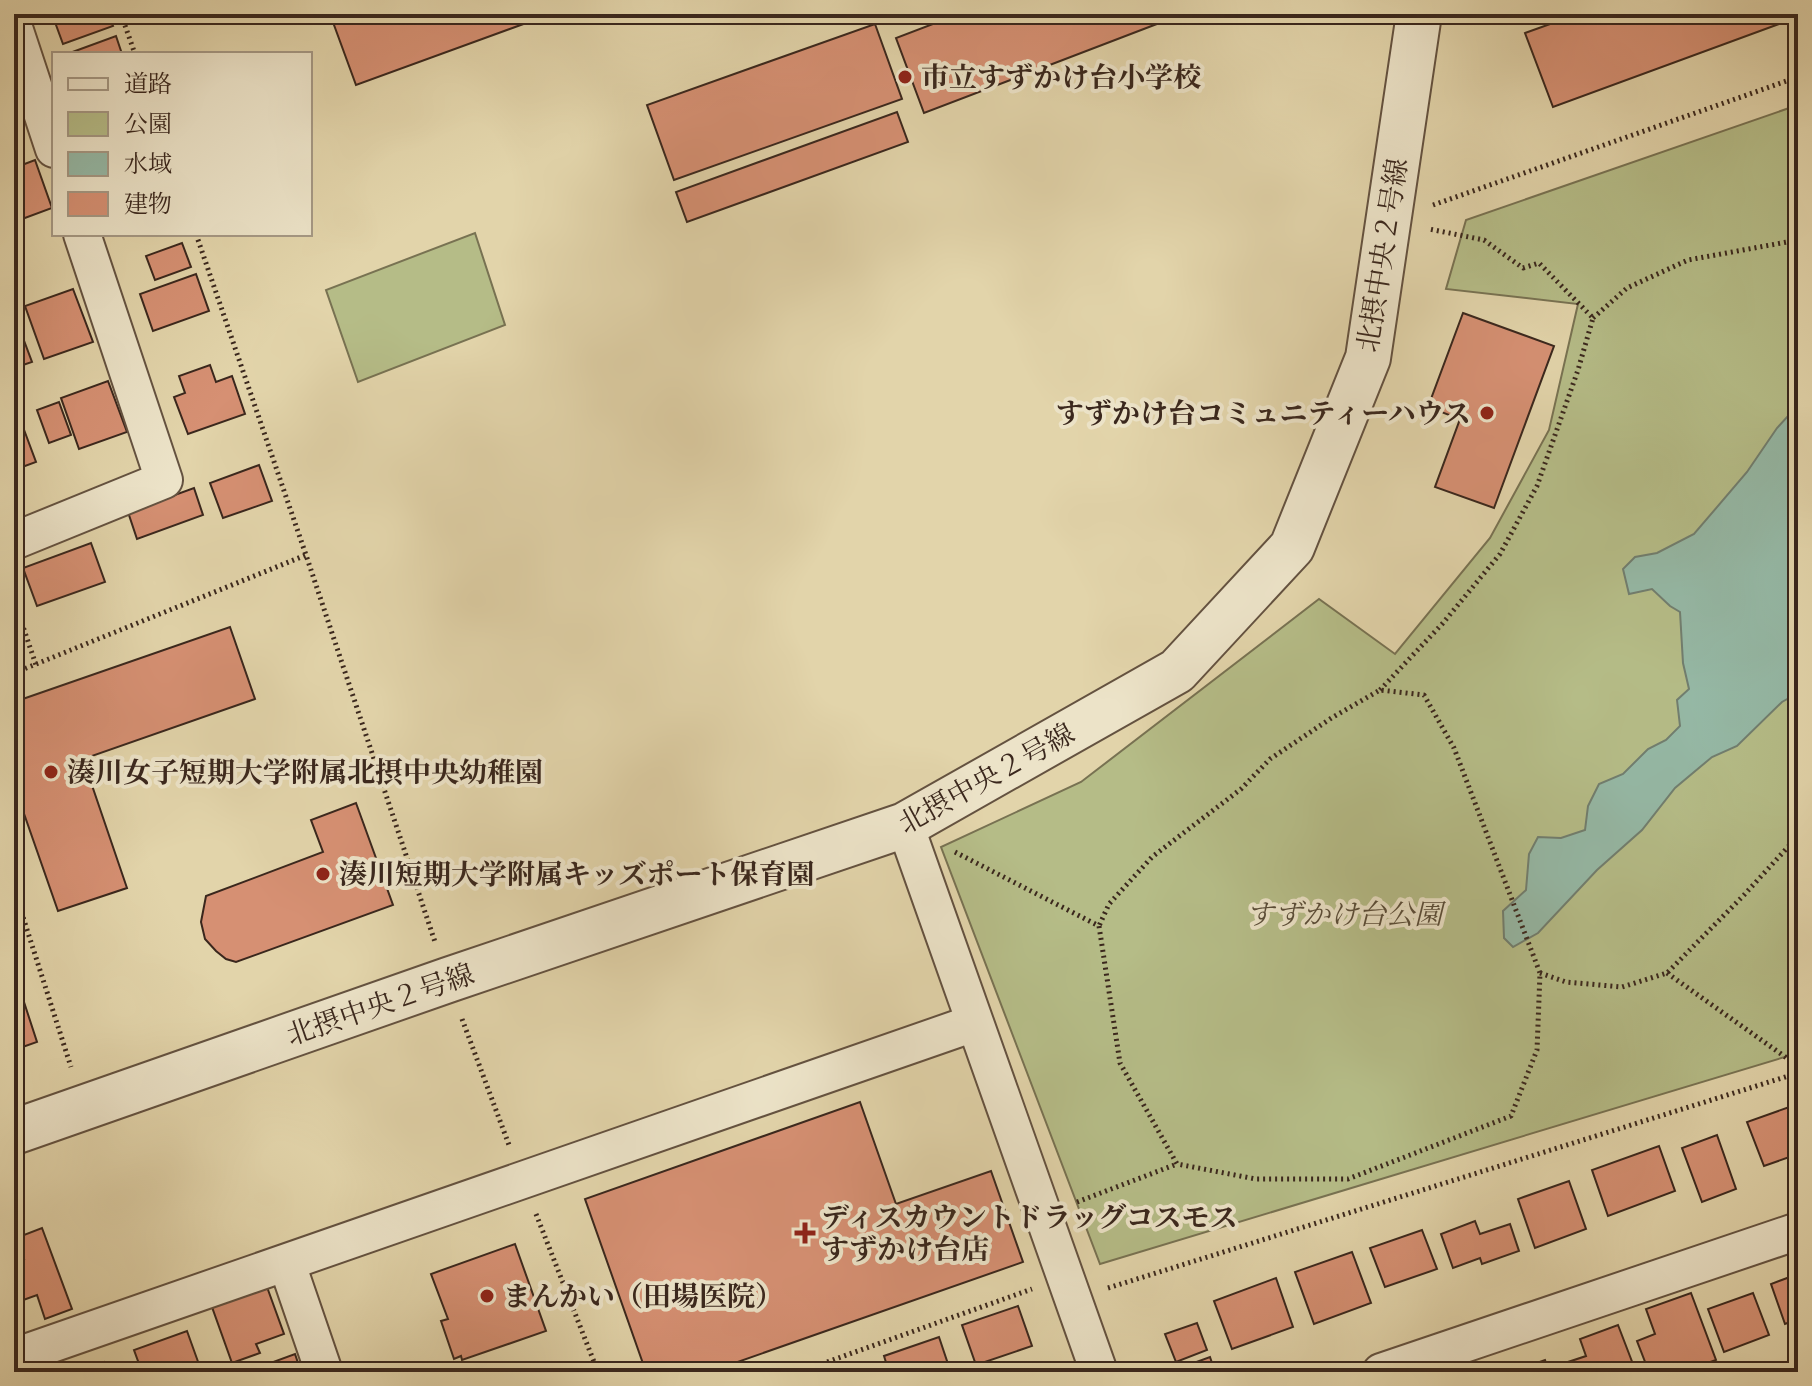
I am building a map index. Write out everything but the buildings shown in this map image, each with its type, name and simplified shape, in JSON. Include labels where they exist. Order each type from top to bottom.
[{"type":"street","name":"北摂中央２号線","points":[[14,1132],[905,825],[1177,671],[1292,547],[1368,358],[1419,14]]},
{"type":"street","points":[[14,28],[52,143]]},
{"type":"street","points":[[14,541],[164,480],[83,236]]},
{"type":"street","points":[[905,825],[1099,1372]]},
{"type":"street","points":[[14,1357],[974,1023]]},
{"type":"street","points":[[1381,1372],[1798,1231]]},
{"type":"street","points":[[287,1264],[324,1372]]},
{"type":"path","points":[[121,14],[134,52]]},
{"type":"path","points":[[1388,221],[1798,77]]},
{"type":"path","points":[[1388,221],[1484,240],[1523,268],[1539,263],[1593,318]]},
{"type":"path","points":[[197,236],[448,980]]},
{"type":"path","points":[[1177,1164],[1120,1063],[1099,926],[1109,904],[1152,857],[1241,789],[1270,759],[1380,690],[1443,623],[1500,554],[1537,486],[1593,318],[1627,288],[1688,260],[1798,240]]},
{"type":"path","points":[[14,673],[306,555]]},
{"type":"path","points":[[14,600],[36,665]]},
{"type":"path","points":[[1043,1215],[1177,1164],[1256,1179],[1348,1179],[1511,1116],[1537,1050],[1540,973],[1454,748],[1424,695],[1380,690]]},
{"type":"path","points":[[905,825],[1099,926]]},
{"type":"path","points":[[1540,973],[1566,982],[1622,987],[1667,973],[1798,836]]},
{"type":"path","points":[[14,889],[84,1108]]},
{"type":"path","points":[[1667,973],[1798,1066]]},
{"type":"path","points":[[799,1372],[1069,1288],[1798,1073]]},
{"type":"green space","name":"すずかけ台公園","points":[[1798,105],[1798,973],[1794,976],[1798,990],[1798,1053],[1100,1264],[941,847],[1081,782],[1319,599],[1395,654],[1490,538],[1549,430],[1578,304],[1446,289],[1466,220]]},
{"type":"green space","points":[[475,233],[505,325],[358,382],[326,290]]},
{"type":"water","points":[[1798,405],[1798,693],[1782,702],[1737,746],[1712,757],[1675,788],[1642,830],[1597,870],[1538,933],[1513,947],[1504,938],[1503,911],[1526,890],[1529,854],[1538,837],[1561,838],[1585,830],[1588,806],[1599,784],[1623,774],[1648,749],[1666,740],[1680,726],[1677,700],[1689,689],[1683,663],[1680,612],[1652,589],[1629,594],[1623,569],[1635,557],[1657,553],[1694,534]]},
{"type":"place","name":"市立すずかけ台小学校","points":[[905,77]]},
{"type":"place","name":"すずかけ台コミュニティーハウス","points":[[1487,413]]},
{"type":"place","name":"湊川女子短期大学附属北摂中央幼稚園","points":[[51,772]]},
{"type":"place","name":"湊川短期大学附属キッズポート保育園","points":[[323,874]]},
{"type":"place","name":"ディスカウントドラッグコスモス すずかけ台店","points":[[805,1233]]},
{"type":"place","name":"まんかい（田場医院）","points":[[487,1296]]}]
